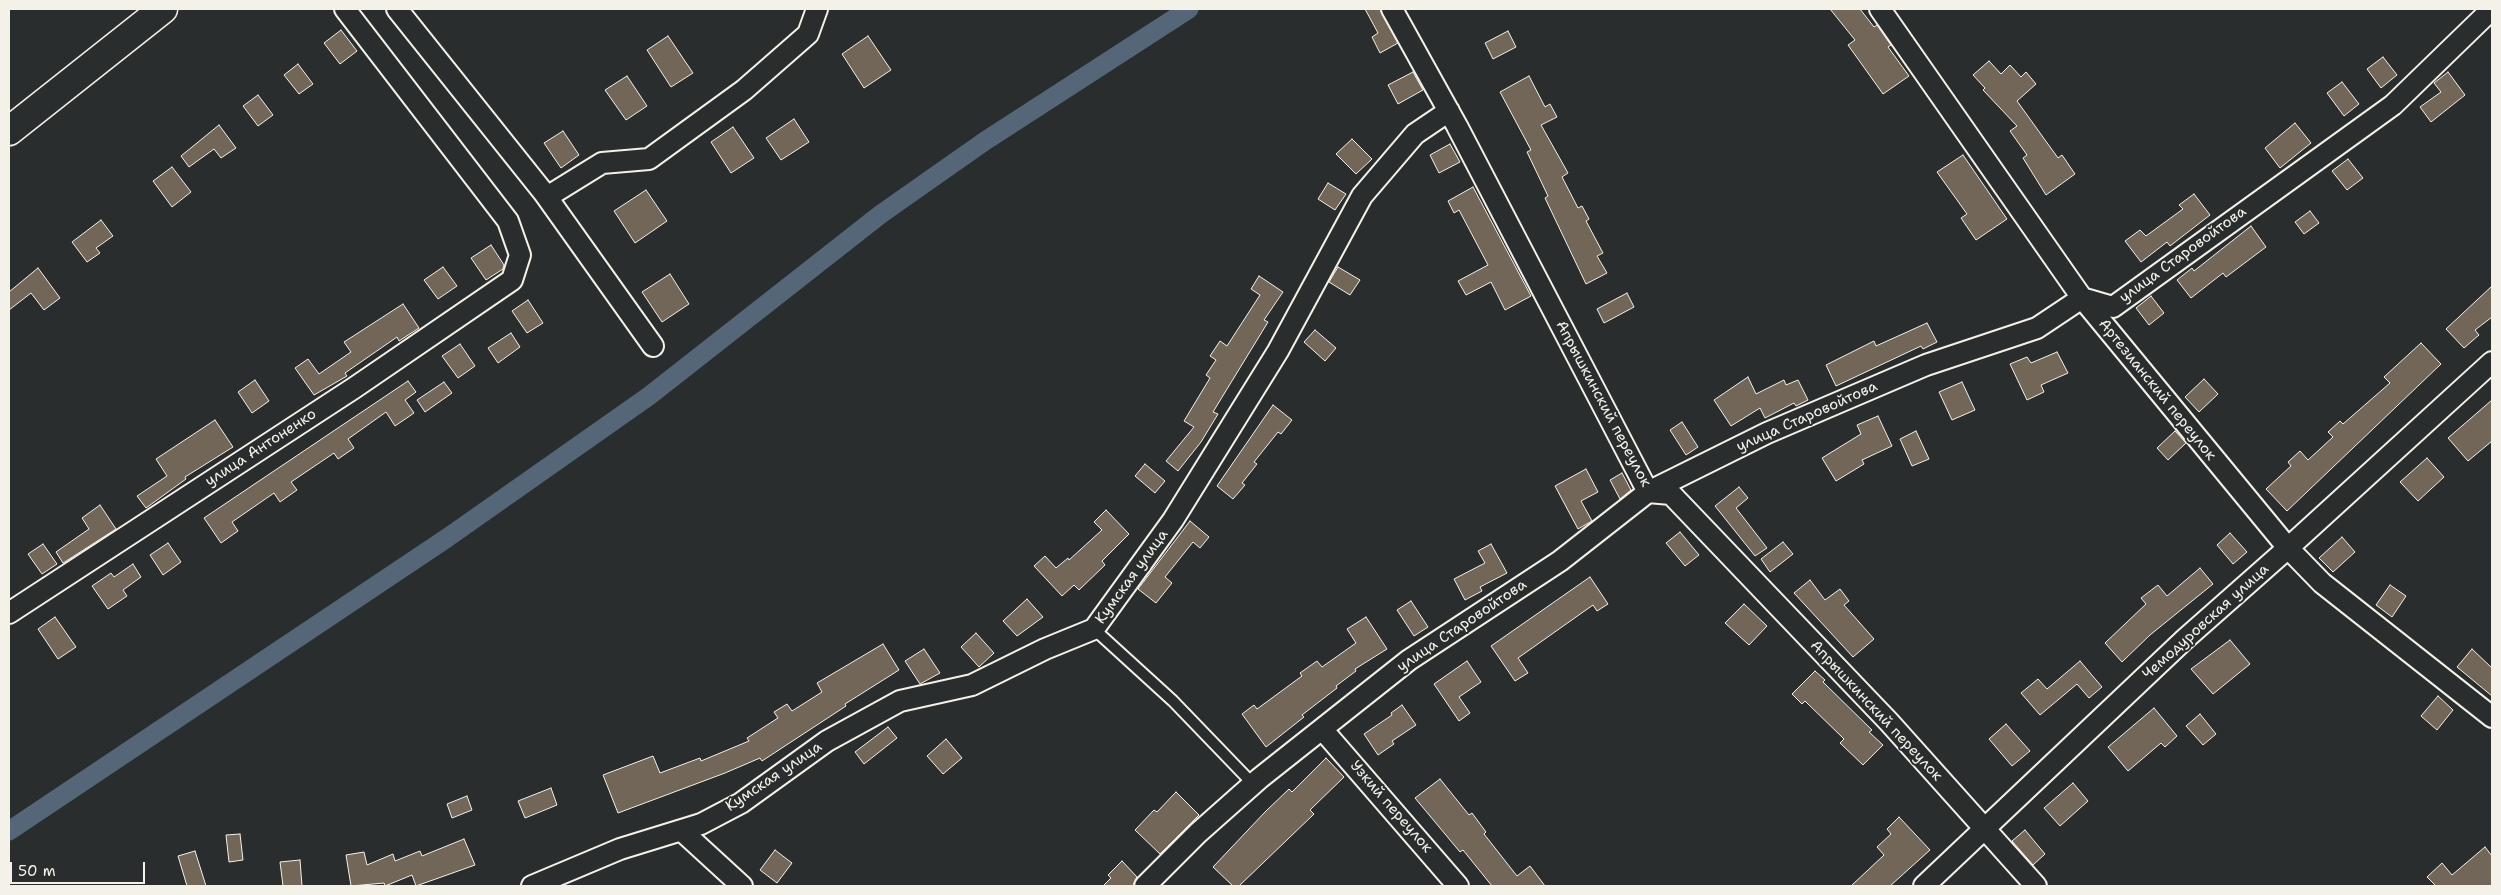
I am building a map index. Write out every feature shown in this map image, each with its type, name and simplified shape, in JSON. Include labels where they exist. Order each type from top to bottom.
[{"type":"street","points":[[9,131],[163,9]]},
{"type":"street","points":[[397,9],[547,197],[653,346]]},
{"type":"street","points":[[547,197],[602,163],[649,159],[744,90],[808,34],[817,9]]},
{"type":"street","name":"Апрышкинский переулок","points":[[1392,9],[1449,111],[1648,492],[1671,494],[1889,722],[2036,886]]},
{"type":"street","name":"Артезианский переулок","points":[[1880,9],[2082,298],[2288,548],[2322,583],[2492,717]]},
{"type":"street","name":"улица Старовойтова","points":[[1145,886],[1198,832],[1253,784],[1409,660],[1560,561],[1648,492],[1767,433],[1926,365],[2037,328],[2082,298],[2113,307],[2393,105],[2492,9]]},
{"type":"street","name":"улица Антоненко","points":[[9,614],[354,388],[512,280],[520,255],[508,221],[352,11]]},
{"type":"street","name":"Кумская улица","points":[[532,886],[620,848],[701,824],[741,803],[828,741],[900,701],[972,685],[1045,649],[1094,629],[1173,520],[1278,351],[1362,196],[1415,134],[1449,111]]},
{"type":"street","name":"Чемодуровская улица","points":[[1924,886],[2185,639],[2492,362]]},
{"type":"street","name":"Узкий переулок","points":[[1322,729],[1458,886]]},
{"type":"street","points":[[682,831],[742,886]]},
{"type":"lane","points":[[1094,629],[1173,701],[1253,784]]},
{"type":"building","points":[[1365,9],[1380,9],[1398,43],[1380,53],[1372,37],[1378,33]]},
{"type":"building","points":[[1830,9],[1860,9],[1874,27],[1877,25],[1891,45],[1888,47],[1909,76],[1883,94],[1848,45],[1855,40]]},
{"type":"building","points":[[341,30],[357,51],[340,64],[324,43]]},
{"type":"building","points":[[1508,31],[1516,47],[1493,59],[1485,43]]},
{"type":"building","points":[[668,36],[693,73],[671,87],[647,50]]},
{"type":"building","points":[[868,36],[891,70],[864,88],[842,54]]},
{"type":"building","points":[[2383,57],[2397,75],[2381,88],[2367,69]]},
{"type":"building","points":[[1989,61],[2001,74],[2010,65],[2021,77],[2026,72],[2036,84],[2017,101],[2058,158],[2062,155],[2075,174],[2046,195],[2023,158],[2027,155],[2010,131],[2017,126],[1983,90],[1985,88],[1973,75]]},
{"type":"building","points":[[298,64],[313,84],[299,94],[284,75]]},
{"type":"building","points":[[1413,72],[1423,90],[1398,104],[1388,85]]},
{"type":"building","points":[[2448,72],[2465,95],[2431,122],[2420,107],[2441,92],[2434,83]]},
{"type":"building","points":[[627,76],[647,106],[626,120],[605,90]]},
{"type":"building","points":[[1529,76],[1545,107],[1550,104],[1557,117],[1541,125],[1568,173],[1562,177],[1578,208],[1582,206],[1589,219],[1586,221],[1603,253],[1597,256],[1607,273],[1586,284],[1545,198],[1548,196],[1527,152],[1531,150],[1500,92]]},
{"type":"building","points":[[2342,82],[2359,104],[2344,116],[2327,93]]},
{"type":"building","points":[[258,95],[273,115],[258,126],[243,106]]},
{"type":"building","points":[[794,119],[809,142],[781,160],[766,138]]},
{"type":"building","points":[[2295,123],[2311,143],[2280,168],[2265,148]]},
{"type":"building","points":[[219,125],[236,148],[221,158],[214,149],[189,167],[181,156]]},
{"type":"building","points":[[733,127],[754,158],[731,173],[711,142]]},
{"type":"building","points":[[563,131],[579,155],[561,168],[544,143]]},
{"type":"building","points":[[1352,139],[1372,159],[1356,174],[1336,154]]},
{"type":"building","points":[[1450,144],[1460,162],[1439,173],[1430,155]]},
{"type":"building","points":[[1963,155],[2007,219],[1976,240],[1961,218],[1967,214],[1937,172]]},
{"type":"building","points":[[2348,159],[2363,178],[2347,190],[2332,171]]},
{"type":"building","points":[[172,167],[191,192],[172,207],[153,181]]},
{"type":"building","points":[[1328,183],[1346,194],[1335,210],[1318,199]]},
{"type":"building","points":[[1473,187],[1531,296],[1505,310],[1491,282],[1466,295],[1458,281],[1488,265],[1459,210],[1454,213],[1448,201]]},
{"type":"building","points":[[646,190],[667,221],[635,243],[614,211]]},
{"type":"building","points":[[2194,194],[2210,215],[2170,246],[2167,242],[2141,262],[2125,241],[2140,230],[2146,236],[2183,209],[2179,205]]},
{"type":"building","points":[[2310,211],[2319,223],[2304,234],[2295,222]]},
{"type":"building","points":[[101,220],[113,236],[96,248],[100,253],[87,262],[72,242]]},
{"type":"building","points":[[2251,226],[2266,247],[2226,277],[2223,273],[2191,298],[2177,280],[2192,268],[2194,271]]},
{"type":"building","points":[[491,245],[504,265],[503,269],[486,280],[471,258]]},
{"type":"building","points":[[443,267],[457,286],[438,299],[424,280]]},
{"type":"building","points":[[1338,267],[1360,280],[1350,295],[1329,282]]},
{"type":"building","points":[[38,268],[60,298],[44,310],[31,293],[9,310],[9,292]]},
{"type":"building","points":[[670,274],[689,304],[662,322],[642,292]]},
{"type":"building","points":[[1259,276],[1283,292],[1264,320],[1268,322],[1213,412],[1218,414],[1201,442],[1178,471],[1166,461],[1194,427],[1184,421],[1210,378],[1206,375],[1216,360],[1210,356],[1220,341],[1227,346],[1260,295],[1251,289]]},
{"type":"building","points":[[2492,286],[2492,317],[2475,330],[2479,335],[2464,348],[2446,329]]},
{"type":"building","points":[[1627,293],[1634,307],[1604,323],[1597,309]]},
{"type":"building","points":[[2151,296],[2164,313],[2149,325],[2136,308]]},
{"type":"building","points":[[528,300],[543,323],[527,333],[512,311]]},
{"type":"building","points":[[403,304],[419,328],[399,341],[397,337],[345,373],[347,376],[314,395],[295,368],[308,359],[319,374],[351,352],[344,342]]},
{"type":"building","points":[[1927,323],[1937,342],[1923,349],[1921,346],[1836,386],[1826,365],[1874,341],[1876,346]]},
{"type":"building","points":[[1315,330],[1336,348],[1325,361],[1304,342]]},
{"type":"building","points":[[511,333],[520,347],[498,363],[488,348]]},
{"type":"building","points":[[2421,343],[2441,364],[2287,511],[2266,489],[2291,466],[2288,462],[2300,451],[2308,460],[2333,437],[2328,432],[2340,421],[2343,424],[2390,383],[2384,377]]},
{"type":"building","points":[[460,344],[475,366],[458,378],[442,356]]},
{"type":"building","points":[[2057,352],[2068,373],[2041,385],[2044,392],[2027,400],[2010,364],[2027,357],[2031,363]]},
{"type":"building","points":[[1748,377],[1756,394],[1784,380],[1786,385],[1798,380],[1808,400],[1796,406],[1794,403],[1765,418],[1760,408],[1731,426],[1714,400]]},
{"type":"building","points":[[2204,379],[2218,394],[2199,412],[2185,397]]},
{"type":"building","points":[[255,380],[269,401],[252,413],[238,392]]},
{"type":"building","points":[[408,381],[416,392],[405,400],[414,413],[395,426],[386,412],[348,439],[354,448],[338,459],[334,453],[291,482],[297,490],[280,502],[274,493],[232,522],[238,531],[221,543],[204,518]]},
{"type":"building","points":[[444,382],[452,393],[425,412],[417,400]]},
{"type":"building","points":[[1962,382],[1975,410],[1952,420],[1939,392]]},
{"type":"building","points":[[2492,400],[2492,441],[2468,461],[2448,438]]},
{"type":"building","points":[[1273,405],[1292,420],[1281,434],[1278,432],[1254,462],[1257,464],[1242,483],[1245,485],[1233,499],[1217,486]]},
{"type":"building","points":[[1878,416],[1892,446],[1862,460],[1864,464],[1836,481],[1822,458],[1861,434],[1857,425]]},
{"type":"building","points":[[215,420],[233,447],[185,477],[186,479],[146,508],[137,496],[167,476],[156,459]]},
{"type":"building","points":[[1682,422],[1698,447],[1686,455],[1670,430]]},
{"type":"building","points":[[1916,431],[1929,459],[1912,466],[1900,439]]},
{"type":"building","points":[[2175,431],[2186,443],[2168,460],[2157,448]]},
{"type":"building","points":[[2427,458],[2444,477],[2418,501],[2400,482]]},
{"type":"building","points":[[1145,464],[1165,481],[1155,493],[1135,476]]},
{"type":"building","points":[[1586,469],[1598,492],[1581,501],[1592,521],[1578,529],[1555,486]]},
{"type":"building","points":[[1622,473],[1631,490],[1620,499],[1610,480]]},
{"type":"building","points":[[1739,487],[1748,498],[1736,508],[1767,548],[1755,556],[1715,506]]},
{"type":"building","points":[[100,505],[116,529],[63,563],[56,552],[89,529],[82,518]]},
{"type":"building","points":[[1106,510],[1129,534],[1102,561],[1105,565],[1079,590],[1074,585],[1062,596],[1034,566],[1045,556],[1056,568],[1068,558],[1069,560],[1102,530],[1094,522]]},
{"type":"building","points":[[1190,521],[1209,537],[1200,548],[1193,542],[1165,577],[1172,583],[1156,603],[1138,589]]},
{"type":"building","points":[[1680,532],[1699,555],[1685,566],[1666,543]]},
{"type":"building","points":[[2230,533],[2247,552],[2233,564],[2217,545]]},
{"type":"building","points":[[2342,537],[2355,552],[2333,572],[2319,558]]},
{"type":"building","points":[[1783,542],[1793,554],[1770,572],[1761,559]]},
{"type":"building","points":[[168,543],[181,562],[163,575],[150,555]]},
{"type":"building","points":[[43,544],[57,564],[42,574],[28,554]]},
{"type":"building","points":[[1491,544],[1507,573],[1480,587],[1482,591],[1465,600],[1454,579],[1485,563],[1478,551]]},
{"type":"building","points":[[133,564],[141,577],[123,590],[127,596],[108,609],[92,586],[111,573],[114,577]]},
{"type":"building","points":[[2200,568],[2213,584],[2150,635],[2122,662],[2105,643],[2146,604],[2141,598],[2158,585],[2167,596]]},
{"type":"building","points":[[1590,577],[1608,604],[1597,611],[1593,605],[1518,658],[1528,673],[1515,681],[1491,646]]},
{"type":"building","points":[[1810,580],[1825,600],[1840,589],[1849,601],[1844,605],[1874,639],[1853,657],[1794,593]]},
{"type":"building","points":[[2390,585],[2406,596],[2392,617],[2376,605]]},
{"type":"building","points":[[1027,599],[1043,617],[1017,636],[1003,621]]},
{"type":"building","points":[[1411,601],[1428,627],[1414,636],[1397,610]]},
{"type":"building","points":[[1744,604],[1767,626],[1749,645],[1725,623]]},
{"type":"building","points":[[55,617],[76,647],[58,659],[38,629]]},
{"type":"building","points":[[1366,617],[1387,649],[1355,669],[1356,671],[1336,686],[1337,688],[1302,715],[1304,717],[1266,747],[1242,714],[1254,705],[1257,709],[1302,676],[1300,673],[1317,661],[1322,667],[1356,643],[1347,629]]},
{"type":"building","points":[[976,633],[994,653],[979,667],[961,647]]},
{"type":"building","points":[[2230,640],[2250,664],[2213,694],[2191,669]]},
{"type":"building","points":[[883,644],[899,670],[845,704],[846,706],[762,761],[760,758],[618,813],[603,775],[653,756],[660,773],[700,758],[701,761],[749,741],[747,738],[778,718],[774,712],[787,704],[792,711],[822,692],[817,683]]},
{"type":"building","points":[[924,649],[940,673],[920,684],[905,661]]},
{"type":"building","points":[[2472,649],[2492,668],[2492,696],[2457,667]]},
{"type":"building","points":[[1467,661],[1481,682],[1459,697],[1470,713],[1459,721],[1434,684]]},
{"type":"building","points":[[2080,661],[2102,687],[2089,698],[2077,684],[2040,715],[2021,693],[2038,679],[2047,689]]},
{"type":"building","points":[[1815,671],[1825,680],[1823,682],[1872,730],[1869,732],[1883,745],[1863,765],[1840,743],[1844,739],[1805,701],[1802,704],[1792,694]]},
{"type":"building","points":[[2438,696],[2453,710],[2437,730],[2421,716]]},
{"type":"building","points":[[1402,705],[1416,725],[1392,741],[1394,744],[1378,755],[1364,734],[1392,715],[1391,713]]},
{"type":"building","points":[[2154,708],[2177,736],[2165,747],[2161,743],[2128,771],[2108,747]]},
{"type":"building","points":[[2200,714],[2216,734],[2203,745],[2186,726]]},
{"type":"building","points":[[2006,724],[2030,751],[2012,766],[1989,739]]},
{"type":"building","points":[[888,727],[897,738],[864,764],[855,752]]},
{"type":"building","points":[[946,739],[962,758],[943,774],[927,756]]},
{"type":"building","points":[[1326,758],[1344,777],[1310,810],[1314,814],[1239,886],[1233,886],[1213,867],[1266,811],[1289,789],[1292,792]]},
{"type":"building","points":[[1440,779],[1469,815],[1472,813],[1486,832],[1484,834],[1517,876],[1530,866],[1545,886],[1492,886],[1463,850],[1460,852],[1415,798]]},
{"type":"building","points":[[2073,783],[2088,801],[2060,826],[2044,808]]},
{"type":"building","points":[[551,788],[557,805],[525,818],[518,801]]},
{"type":"building","points":[[1176,792],[1199,815],[1160,854],[1135,830],[1154,810],[1157,812]]},
{"type":"building","points":[[467,796],[472,810],[452,818],[447,804]]},
{"type":"building","points":[[1899,817],[1930,850],[1890,886],[1851,886],[1884,855],[1877,847],[1891,834],[1887,829]]},
{"type":"building","points":[[2025,830],[2045,854],[2033,865],[2012,841]]},
{"type":"building","points":[[240,834],[243,860],[229,862],[226,835]]},
{"type":"building","points":[[464,839],[475,865],[416,886],[412,875],[385,886],[384,883],[351,886],[346,855],[364,852],[367,865],[393,854],[395,861],[420,851],[422,856]]},
{"type":"building","points":[[2485,847],[2492,856],[2492,886],[2436,886],[2427,877],[2442,863],[2452,875]]},
{"type":"building","points":[[775,850],[792,863],[777,883],[760,870]]},
{"type":"building","points":[[195,851],[206,886],[187,886],[178,856]]},
{"type":"building","points":[[300,860],[302,886],[283,886],[280,862]]},
{"type":"building","points":[[1122,861],[1137,877],[1133,886],[1103,886],[1111,878],[1108,875]]},
{"type":"waterway","points":[[9,831],[447,538],[649,396],[881,214],[985,141],[1189,9]]}]
